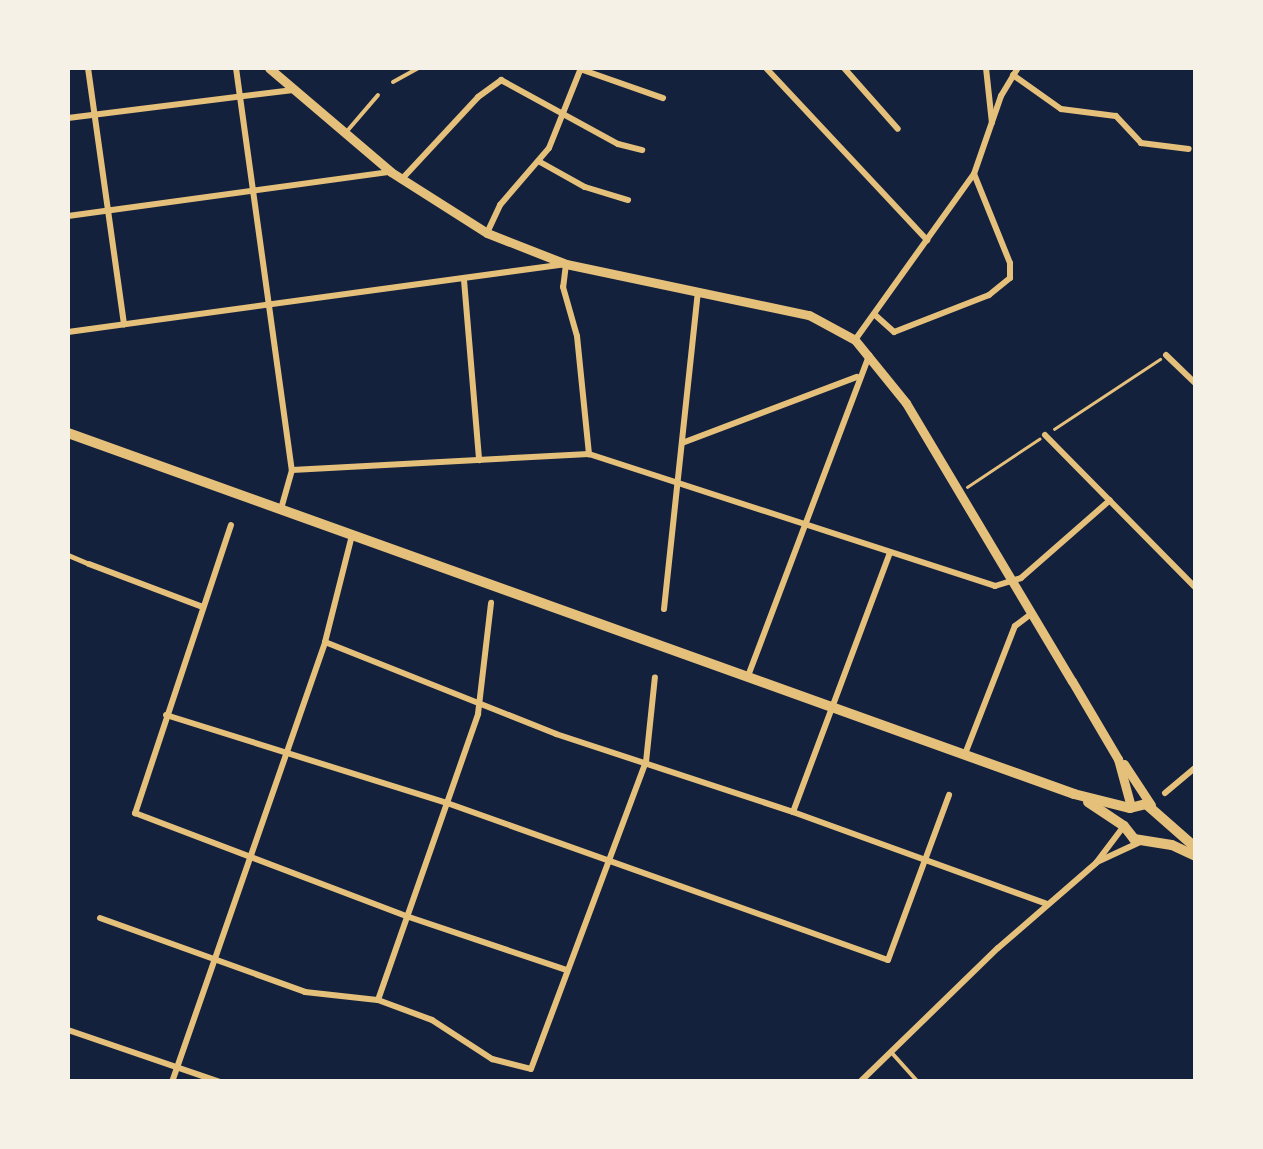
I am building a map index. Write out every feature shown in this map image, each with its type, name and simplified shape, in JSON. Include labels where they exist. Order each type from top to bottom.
[{"type":"main road","points":[[68,434],[1074,794],[1130,808],[1151,806],[1196,848]]},
{"type":"main road","points":[[1074,794],[1124,826],[1128,835],[1196,856]]},
{"type":"main road","points":[[1124,826],[1130,808]]},
{"type":"main road","points":[[1144,841],[1160,829],[1160,816]]},
{"type":"street","points":[[88,68],[124,324]]},
{"type":"street","points":[[236,68],[292,470],[281,510]]},
{"type":"street","points":[[270,68],[401,180],[486,234],[566,264],[809,315],[855,340],[906,403],[1118,759],[1151,806]]},
{"type":"street","points":[[486,234],[500,205],[540,162],[564,116],[581,68],[663,98]]},
{"type":"street","points":[[766,68],[926,240]]},
{"type":"street","points":[[844,68],[898,129]]},
{"type":"street","points":[[986,68],[992,129]]},
{"type":"street","points":[[855,340],[974,174],[1015,71],[1062,110],[1116,116],[1141,143],[1189,149]]},
{"type":"street","points":[[401,180],[478,98],[501,80],[618,144],[642,150]]},
{"type":"street","points":[[68,118],[240,100],[295,90]]},
{"type":"street","points":[[540,162],[585,187],[628,200]]},
{"type":"street","points":[[68,216],[391,172]]},
{"type":"street","points":[[874,314],[894,332],[988,295],[1010,278],[1010,263],[974,174]]},
{"type":"street","points":[[68,332],[566,264]]},
{"type":"street","points":[[566,264],[563,288],[577,336],[589,454]]},
{"type":"street","points":[[464,280],[480,460]]},
{"type":"street","points":[[664,609],[698,292]]},
{"type":"street","points":[[748,677],[869,354]]},
{"type":"street","points":[[1166,355],[1196,384]]},
{"type":"street","points":[[682,442],[858,377]]},
{"type":"street","points":[[1045,435],[1196,588]]},
{"type":"street","points":[[292,470],[589,454],[995,586],[1014,582],[1110,500]]},
{"type":"street","points":[[231,525],[134,813],[406,916],[566,970]]},
{"type":"street","points":[[172,1082],[325,642],[352,535]]},
{"type":"street","points":[[793,812],[890,553]]},
{"type":"street","points":[[68,555],[204,606]]},
{"type":"street","points":[[378,1000],[480,702],[490,603]]},
{"type":"street","points":[[964,755],[1015,626],[1032,614]]},
{"type":"street","points":[[325,642],[556,734],[793,812],[1047,904]]},
{"type":"street","points":[[100,918],[305,992],[378,1000],[432,1020],[492,1059],[530,1069],[646,762],[655,677]]},
{"type":"street","points":[[166,715],[289,750],[447,803],[888,960],[948,795]]},
{"type":"street","points":[[1118,759],[1130,808]]},
{"type":"street","points":[[1165,793],[1196,767]]},
{"type":"street","points":[[860,1082],[889,1050],[1096,862],[1124,826]]},
{"type":"street","points":[[1096,862],[1144,841]]},
{"type":"street","points":[[68,1030],[220,1082]]},
{"type":"lane","points":[[393,82],[418,68]]},
{"type":"lane","points":[[346,134],[378,94]]},
{"type":"lane","points":[[889,1050],[918,1082]]},
{"type":"path","points":[[967,487],[1166,355]]}]
